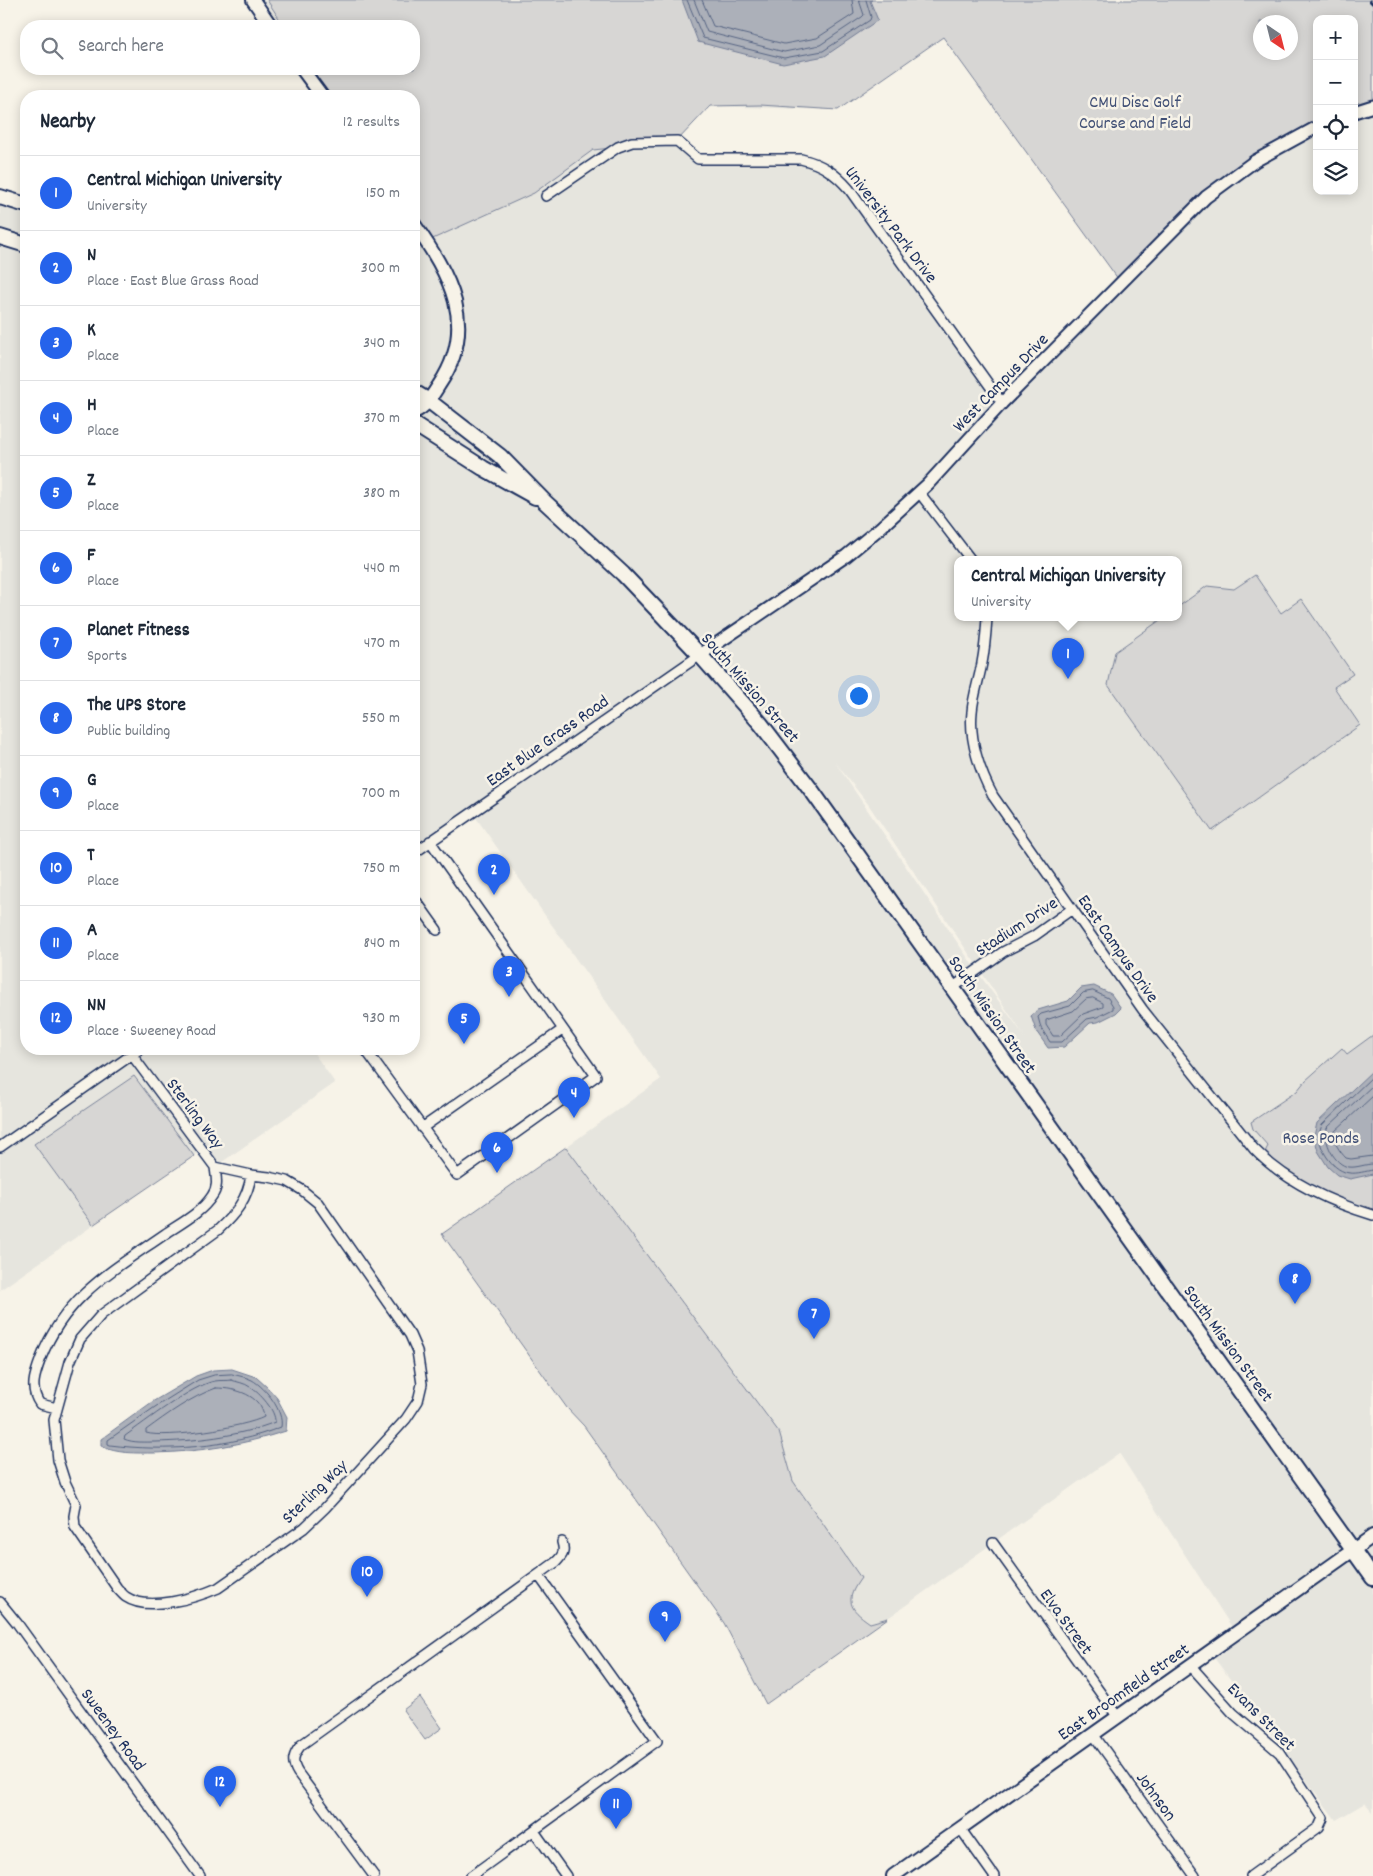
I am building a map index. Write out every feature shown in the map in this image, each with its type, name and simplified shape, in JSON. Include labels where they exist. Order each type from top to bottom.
[{"type":"main road","points":[[252,0],[267,20]]},
{"type":"main road","points":[[306,75],[318,90]]},
{"type":"main road","points":[[0,197],[20,203]]},
{"type":"main road","points":[[420,233],[437,257],[448,278],[456,305],[458,320],[456,350],[451,364],[429,401],[420,410]]},
{"type":"main road","points":[[0,237],[20,243]]},
{"type":"main road","name":"South Mission Street","points":[[420,396],[500,456],[545,502],[623,574],[700,655],[761,724],[812,791],[1373,1578]]},
{"type":"main road","name":"South Mission Street","points":[[420,428],[483,468],[545,502]]},
{"type":"main road","name":"East Broomfield Street","points":[[894,1876],[1373,1536]]},
{"type":"street","points":[[1358,111],[1373,106]]},
{"type":"street","name":"West Campus Drive","points":[[700,655],[846,556],[880,528],[919,492],[1002,403],[1206,197],[1255,161],[1313,129]]},
{"type":"street","name":"University Park Drive","points":[[546,196],[618,147],[632,142],[677,141],[698,159],[801,158],[812,161],[828,169],[849,189],[1002,403]]},
{"type":"street","points":[[919,492],[968,556]]},
{"type":"street","name":"East Campus Drive","points":[[987,621],[985,645],[972,714],[978,762],[994,796],[1147,1015],[1258,1154],[1289,1178],[1341,1206],[1373,1215]]},
{"type":"street","name":"East Blue Grass Road","points":[[420,849],[700,655]]},
{"type":"street","points":[[369,1055],[457,1175],[596,1076],[430,842]]},
{"type":"street","points":[[420,906],[437,930]]},
{"type":"street","name":"Stadium Drive","points":[[952,988],[1003,952],[1034,936],[1072,909]]},
{"type":"street","points":[[422,1128],[562,1030]]},
{"type":"street","points":[[0,1147],[132,1055]]},
{"type":"street","name":"Sterling Way","points":[[57,1408],[40,1404],[36,1399],[33,1389],[36,1371],[43,1353],[67,1311],[90,1288],[114,1269],[201,1209],[214,1195],[217,1185],[216,1167],[132,1055]]},
{"type":"street","name":"Sterling Way","points":[[216,1167],[287,1181],[302,1190],[318,1204],[410,1335],[417,1352],[422,1384],[418,1401],[406,1419],[325,1508],[304,1528],[218,1588],[204,1594],[158,1604],[142,1603],[126,1597],[118,1588],[76,1526],[74,1516],[76,1505],[65,1482],[58,1460],[54,1420],[57,1408],[70,1362],[80,1339],[101,1315],[218,1230],[231,1218],[244,1202],[251,1175]]},
{"type":"street","points":[[374,1876],[298,1773],[294,1766],[295,1753],[301,1745],[539,1576],[563,1555],[562,1542]]},
{"type":"street","name":"Elva Street","points":[[993,1543],[1117,1716]]},
{"type":"street","points":[[471,1876],[657,1741],[539,1576]]},
{"type":"street","name":"Sweeney Road","points":[[0,1602],[200,1876]]},
{"type":"street","name":"Evans Street","points":[[1190,1665],[1233,1713],[1280,1753],[1323,1818],[1319,1827],[1251,1876]]},
{"type":"street","name":"Johnson","points":[[1092,1734],[1195,1876]]},
{"type":"street","points":[[960,1828],[994,1876]]},
{"type":"street","points":[[534,1832],[566,1876]]},
{"type":"shaded area","points":[[262,0],[1373,0],[1373,1812],[1365,1803],[1336,1820],[1209,1651],[1235,1632],[1119,1453],[888,1618],[870,1623],[855,1613],[850,1598],[852,1590],[861,1578],[793,1481],[779,1432],[566,1147],[661,1079],[472,812],[420,849],[420,244],[426,242],[420,169],[420,90],[318,90],[306,75],[420,75],[420,20],[272,20]],"holes":[[[943,37],[1121,283],[1002,403],[837,176],[801,159],[698,159],[678,141],[710,106],[838,110]],[[835,762],[868,804],[1025,1037],[976,970]]]},
{"type":"shaded area","points":[[0,205],[20,213],[20,1055],[315,1055],[335,1083],[215,1167],[203,1149],[0,1290]]},
{"type":"green space","name":"CMU Disc Golf Course and Field","points":[[267,0],[1373,0],[1373,109],[1358,115],[1358,15],[1313,15],[1313,132],[1214,191],[1121,283],[943,37],[838,110],[760,105],[710,106],[677,141],[593,150],[534,193],[426,242],[420,232],[420,90],[326,90],[316,75],[420,75],[420,20],[280,20]]},
{"type":"green space","points":[[1255,575],[1281,613],[1301,599],[1353,674],[1334,687],[1360,725],[1212,831],[1108,685],[1115,652],[1159,621],[1182,621],[1182,604],[1207,586],[1234,589]]},
{"type":"green space","name":"Rose Ponds","points":[[1373,1035],[1373,1214],[1341,1205],[1262,1158],[1268,1146],[1253,1129],[1251,1122],[1297,1091],[1305,1081],[1342,1048],[1347,1054]]},
{"type":"green space","points":[[134,1076],[194,1156],[93,1225],[34,1144]]},
{"type":"green space","points":[[566,1147],[779,1432],[793,1481],[861,1578],[851,1598],[853,1608],[870,1623],[888,1618],[766,1704],[724,1623],[584,1426],[567,1408],[442,1234]]},
{"type":"green space","points":[[420,1697],[442,1728],[425,1740],[403,1710]]},
{"type":"water","points":[[682,0],[872,0],[870,1],[878,20],[825,56],[783,64],[698,42]]},
{"type":"water","points":[[1094,986],[1111,994],[1121,1008],[1116,1013],[1098,1022],[1090,1023],[1064,1047],[1048,1048],[1036,1031],[1031,1016],[1038,1010],[1068,1001],[1081,988]]},
{"type":"water","points":[[1373,1070],[1373,1174],[1350,1179],[1337,1175],[1328,1167],[1318,1151],[1314,1136],[1317,1123]]},
{"type":"water","points":[[232,1369],[256,1377],[277,1398],[287,1417],[286,1431],[237,1444],[188,1451],[127,1452],[107,1449],[101,1446],[101,1439],[152,1402],[196,1376],[213,1370]]},
{"type":"railway","points":[[1369,0],[1373,4]]},
{"type":"place","name":"Central Michigan University","points":[[1068,679]]},
{"type":"place","name":"N","points":[[494,895]]},
{"type":"place","name":"K","points":[[509,997]]},
{"type":"place","name":"Z","points":[[464,1044]]},
{"type":"place","name":"H","points":[[574,1118]]},
{"type":"place","name":"F","points":[[497,1173]]},
{"type":"place","name":"The UPS Store","points":[[1295,1304]]},
{"type":"place","name":"Planet Fitness","points":[[814,1339]]},
{"type":"place","name":"T","points":[[367,1597]]},
{"type":"place","name":"G","points":[[665,1642]]},
{"type":"place","name":"NN","points":[[220,1807]]},
{"type":"place","name":"A","points":[[616,1829]]}]
